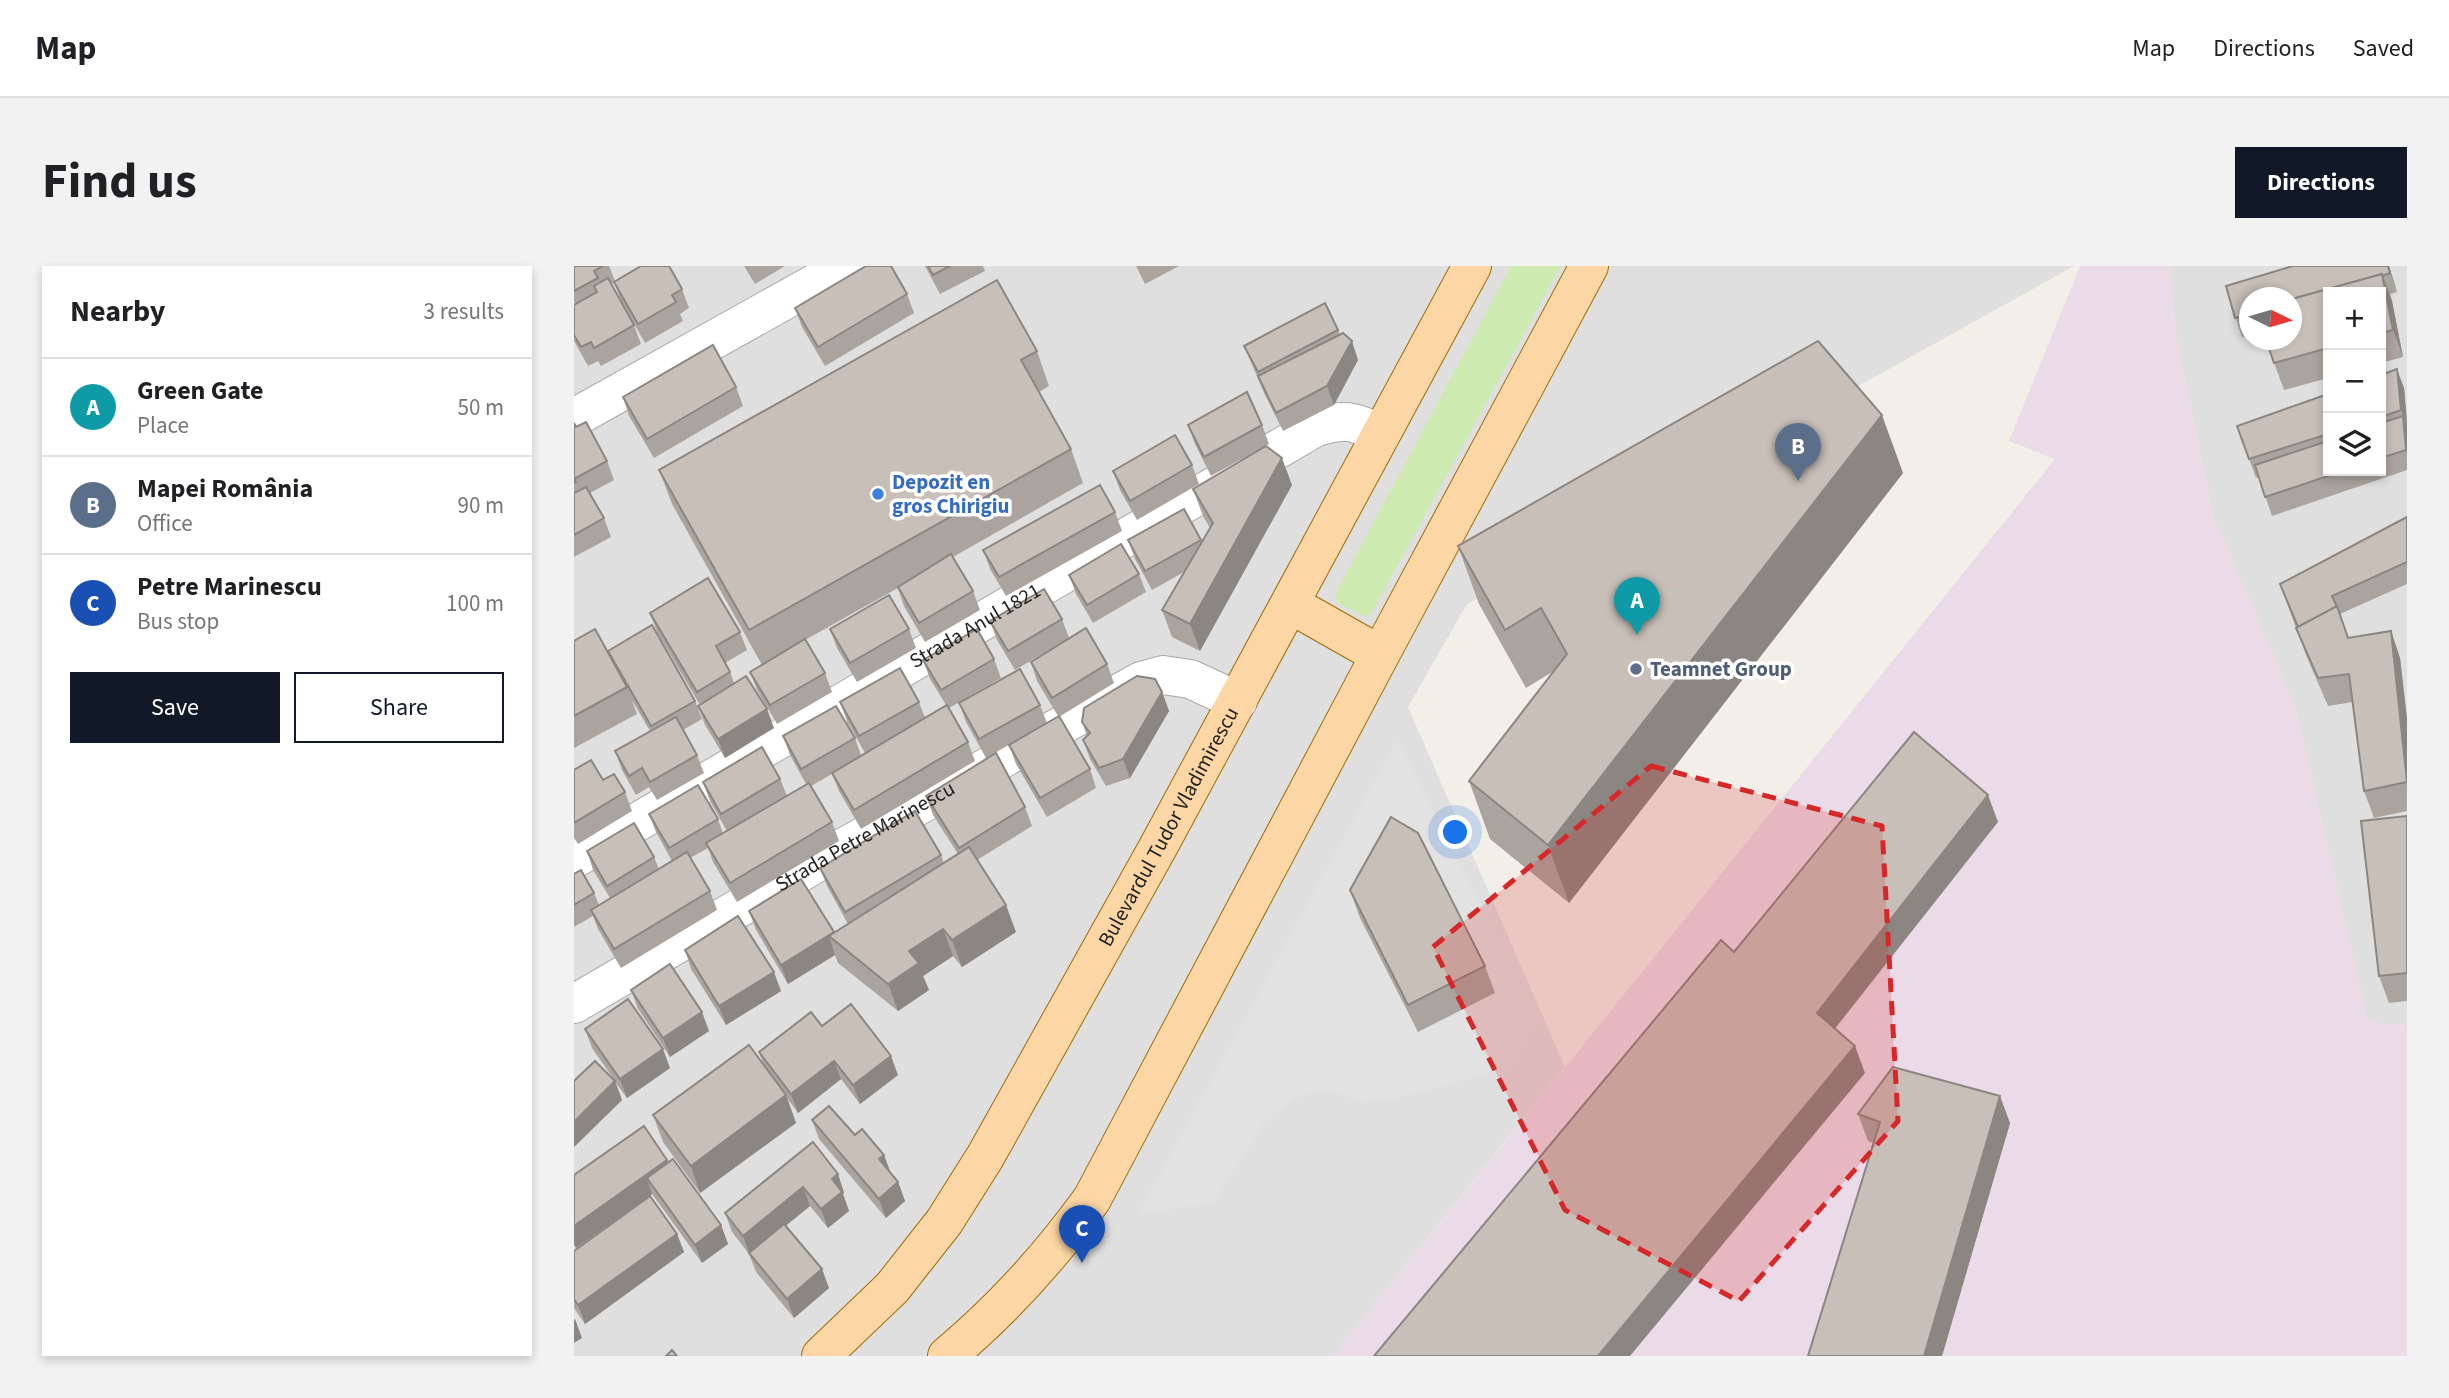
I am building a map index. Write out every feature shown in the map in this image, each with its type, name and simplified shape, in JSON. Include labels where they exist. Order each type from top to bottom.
[{"type":"main road","name":"Bulevardul Tudor Vladimirescu","points":[[821,1356],[892,1288],[951,1211],[985,1157],[1238,701],[1472,266]]},
{"type":"main road","points":[[960,1349],[1061,1241],[1092,1199],[1589,266]]},
{"type":"main road","points":[[1290,604],[1380,655]]},
{"type":"street","points":[[574,418],[846,266]]},
{"type":"street","name":"Strada Anul 1821","points":[[574,859],[1316,427],[1338,420],[1359,424],[1381,434]]},
{"type":"street","name":"Strada Petre Marinescu","points":[[574,1004],[832,854],[1141,681],[1163,675],[1190,679],[1238,701]]},
{"type":"highlighted area","points":[[1651,766],[1882,826],[1898,1121],[1739,1301],[1565,1210],[1433,947]]},
{"type":"shaded area","points":[[574,266],[2074,266],[1467,604],[1408,707],[1565,1067],[1333,1356],[574,1356]]},
{"type":"shaded area","points":[[2080,266],[2169,266],[2176,338],[2213,517],[2295,708],[2367,1019],[2382,1024],[2407,1025],[2407,1356],[1333,1356],[2055,459],[2009,441]]},
{"type":"shaded area","points":[[2169,266],[2407,266],[2407,1025],[2382,1024],[2367,1020],[2295,708],[2213,517],[2176,338]]},
{"type":"shaded area","points":[[1398,739],[1534,1015],[1511,1066],[1390,1099],[1364,1101],[1326,1089],[1293,1099],[1262,1125],[1214,1202],[1139,1213]]},
{"type":"green space","points":[[1511,266],[1561,266],[1370,616],[1362,615],[1338,603],[1335,594]]},
{"type":"building","points":[[574,266],[603,266],[594,271],[598,278],[574,291]]},
{"type":"building","points":[[641,266],[669,266],[682,289],[672,295],[676,302],[638,324],[614,282]]},
{"type":"building","points":[[866,266],[891,266],[907,294],[818,347],[795,308]]},
{"type":"building","points":[[928,266],[950,266],[933,275]]},
{"type":"building","points":[[2293,266],[2388,266],[2390,273],[2335,287],[2323,287],[2323,290],[2302,296],[2302,287],[2239,287],[2239,317],[2235,318],[2226,286]]},
{"type":"building","points":[[2382,274],[2385,287],[2335,287]]},
{"type":"building","points":[[608,278],[634,325],[594,348],[591,342],[581,347],[574,335],[574,305],[597,292],[594,286]]},
{"type":"building","name":"Depozit en gros Chirigiu","points":[[997,280],[1037,351],[1021,360],[1071,449],[749,630],[659,470]]},
{"type":"building","points":[[2323,290],[2323,349],[2274,363],[2269,350],[2302,350],[2302,296]]},
{"type":"building","points":[[2386,294],[2393,330],[2386,332]]},
{"type":"building","points":[[1325,303],[1338,330],[1258,372],[1244,346]]},
{"type":"building","points":[[1343,333],[1352,341],[1327,386],[1276,413],[1258,376]]},
{"type":"building","points":[[1818,341],[1882,415],[1548,845],[1469,781],[1567,654],[1541,608],[1505,630],[1458,546]]},
{"type":"building","points":[[713,345],[736,387],[647,439],[623,397]]},
{"type":"building","points":[[2397,369],[2401,410],[2386,415],[2386,413],[2386,373]]},
{"type":"building","points":[[1247,392],[1262,425],[1204,457],[1188,425]]},
{"type":"building","points":[[2323,396],[2323,436],[2249,459],[2237,426]]},
{"type":"building","points":[[2403,416],[2406,450],[2386,456],[2386,421]]},
{"type":"building","points":[[586,422],[607,461],[574,479],[574,423],[576,427]]},
{"type":"building","points":[[1175,435],[1192,465],[1130,501],[1113,471]]},
{"type":"building","points":[[2323,443],[2323,476],[2328,476],[2265,497],[2255,465]]},
{"type":"building","points":[[1266,446],[1282,458],[1190,624],[1162,610],[1213,523],[1193,489]]},
{"type":"building","points":[[1100,485],[1115,512],[999,577],[983,550]]},
{"type":"building","points":[[586,487],[604,518],[574,535],[574,493]]},
{"type":"building","points":[[1184,509],[1201,540],[1145,571],[1128,540]]},
{"type":"building","points":[[2407,517],[2407,562],[2332,596],[2337,607],[2298,627],[2280,584]]},
{"type":"building","points":[[1121,544],[1139,574],[1087,605],[1069,575]]},
{"type":"building","points":[[951,554],[973,591],[919,623],[898,587]]},
{"type":"building","points":[[708,578],[740,632],[716,646],[730,672],[697,692],[650,613]]},
{"type":"building","points":[[1044,589],[1062,619],[1008,651],[990,621]]},
{"type":"building","points":[[889,595],[909,629],[850,663],[830,629]]},
{"type":"building","points":[[2337,606],[2348,638],[2391,631],[2407,782],[2364,791],[2349,674],[2318,678],[2296,628]]},
{"type":"building","points":[[652,625],[695,701],[651,726],[608,651]]},
{"type":"building","points":[[1086,628],[1107,664],[1052,698],[1031,662]]},
{"type":"building","points":[[595,629],[627,687],[574,716],[574,641]]},
{"type":"building","points":[[977,629],[994,659],[941,690],[923,660]]},
{"type":"building","points":[[805,639],[825,673],[770,705],[750,672]]},
{"type":"building","points":[[900,668],[919,702],[859,736],[840,702]]},
{"type":"building","points":[[1020,669],[1040,705],[979,739],[959,703]]},
{"type":"building","points":[[746,676],[767,709],[718,739],[698,706]]},
{"type":"building","points":[[1137,676],[1155,679],[1162,692],[1123,759],[1099,768],[1083,740],[1090,733],[1082,722],[1084,708]]},
{"type":"building","points":[[947,705],[968,742],[854,810],[832,773]]},
{"type":"building","points":[[836,706],[855,738],[801,769],[783,736]]},
{"type":"building","points":[[1059,716],[1090,769],[1040,798],[1009,745]]},
{"type":"building","points":[[676,717],[697,755],[650,782],[642,768],[629,776],[615,751]]},
{"type":"building","points":[[1914,732],[1988,795],[1817,1013],[1855,1046],[1598,1356],[1374,1356],[1721,940],[1734,952]]},
{"type":"building","points":[[762,747],[780,779],[721,814],[703,782]]},
{"type":"building","points":[[996,753],[1025,807],[959,848],[926,796]]},
{"type":"building","points":[[591,760],[603,780],[614,774],[625,792],[574,823],[574,770]]},
{"type":"building","points":[[809,783],[832,822],[730,883],[706,843]]},
{"type":"building","points":[[698,785],[718,819],[669,848],[649,814]]},
{"type":"building","points":[[915,811],[941,855],[845,912],[820,868]]},
{"type":"building","points":[[2407,816],[2407,973],[2379,976],[2361,821]]},
{"type":"building","points":[[1391,817],[1418,833],[1485,966],[1408,1005],[1350,890]]},
{"type":"building","points":[[634,823],[654,857],[607,886],[587,851]]},
{"type":"building","points":[[969,847],[1006,905],[952,940],[943,929],[909,951],[919,963],[888,984],[829,936]]},
{"type":"building","points":[[687,852],[710,891],[614,949],[591,910]]},
{"type":"building","points":[[581,870],[594,893],[574,905],[574,874]]},
{"type":"building","points":[[801,879],[834,932],[781,965],[749,911]]},
{"type":"building","points":[[738,916],[774,972],[719,1006],[685,950]]},
{"type":"building","points":[[670,964],[702,1012],[663,1038],[631,990]]},
{"type":"building","points":[[628,999],[663,1049],[620,1079],[585,1029]]},
{"type":"building","points":[[851,1004],[891,1056],[853,1085],[834,1061],[791,1094],[759,1052],[811,1012],[822,1026]]},
{"type":"building","points":[[749,1045],[786,1095],[691,1166],[653,1115]]},
{"type":"building","points":[[595,1061],[615,1081],[574,1122],[574,1081]]},
{"type":"building","points":[[1893,1067],[2000,1096],[1924,1356],[1808,1356],[1880,1122],[1858,1114]]},
{"type":"building","points":[[829,1106],[855,1135],[862,1129],[884,1155],[879,1159],[898,1182],[879,1199],[812,1120]]},
{"type":"building","points":[[644,1126],[667,1160],[574,1226],[574,1175]]},
{"type":"building","points":[[813,1142],[838,1174],[832,1179],[842,1192],[821,1209],[803,1187],[743,1236],[725,1213]]},
{"type":"building","points":[[673,1159],[721,1225],[695,1245],[647,1178]]},
{"type":"building","points":[[650,1196],[677,1234],[578,1305],[574,1299],[574,1251]]},
{"type":"building","points":[[784,1224],[822,1269],[787,1299],[749,1253]]},
{"type":"building","points":[[672,1350],[677,1356],[666,1356]]},
{"type":"place","name":"Mapei România","points":[[1798,481]]},
{"type":"place","name":"Depozit en gros Chirigiu","points":[[878,494]]},
{"type":"place","name":"Green Gate","points":[[1637,635]]},
{"type":"place","name":"Teamnet Group","points":[[1636,669]]},
{"type":"place","name":"Petre Marinescu","points":[[1082,1263]]}]
